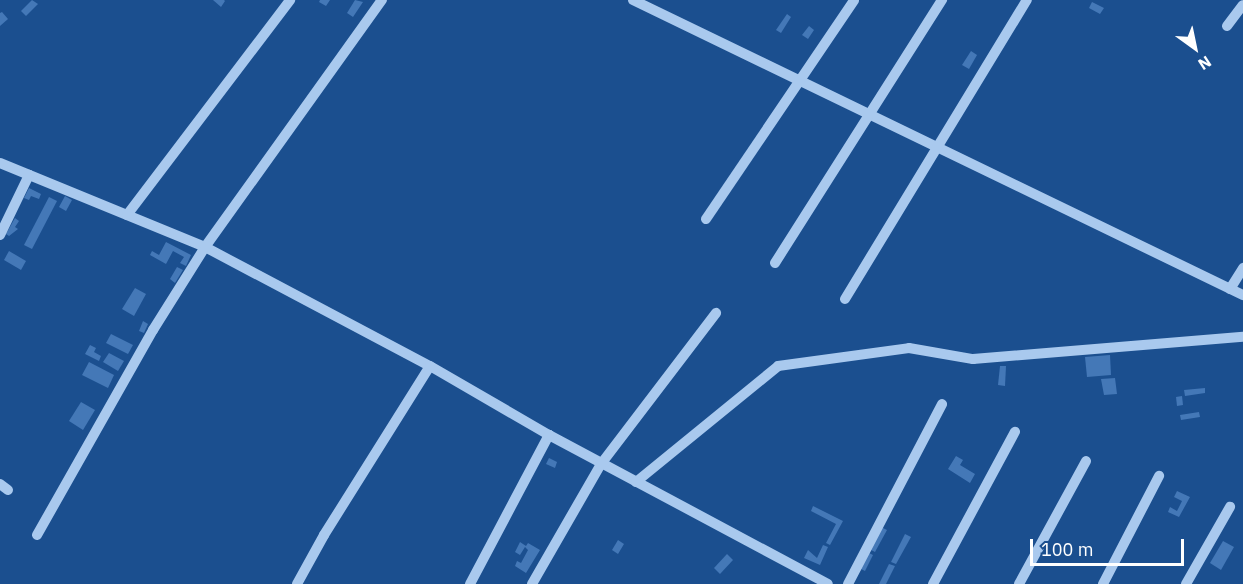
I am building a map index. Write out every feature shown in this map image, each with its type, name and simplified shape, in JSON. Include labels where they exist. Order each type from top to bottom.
[{"type":"street","points":[[127,215],[290,0]]},
{"type":"street","points":[[37,535],[153,330],[205,248],[382,0]]},
{"type":"street","points":[[633,0],[1243,295]]},
{"type":"street","points":[[706,219],[854,0]]},
{"type":"street","points":[[775,263],[942,0]]},
{"type":"street","points":[[845,299],[1027,0]]},
{"type":"street","points":[[1227,26],[1243,5]]},
{"type":"street","points":[[0,163],[205,248],[430,366],[601,464],[828,584]]},
{"type":"street","points":[[0,235],[29,175]]},
{"type":"street","points":[[1230,289],[1243,268]]},
{"type":"street","points":[[532,584],[601,464],[716,313]]},
{"type":"street","points":[[636,482],[778,366],[909,348],[973,359],[1243,336]]},
{"type":"street","points":[[297,584],[324,535],[430,366]]},
{"type":"street","points":[[848,584],[942,404]]},
{"type":"street","points":[[933,584],[1015,432]]},
{"type":"street","points":[[470,584],[549,435]]},
{"type":"street","points":[[1019,584],[1086,460]]},
{"type":"street","points":[[1103,584],[1159,476]]},
{"type":"street","points":[[1186,584],[1230,507]]},
{"type":"building","points":[[32,0],[38,4],[26,16],[21,11]]},
{"type":"building","points":[[213,0],[224,0],[225,1],[221,7]]},
{"type":"building","points":[[330,0],[326,6],[319,2]]},
{"type":"building","points":[[355,0],[363,2],[353,17],[347,13]]},
{"type":"building","points":[[1092,2],[1104,8],[1100,14],[1089,8]]},
{"type":"building","points":[[2,12],[8,19],[0,26],[0,13]]},
{"type":"building","points":[[787,14],[791,17],[781,33],[776,30]]},
{"type":"building","points":[[809,26],[814,30],[808,39],[802,35]]},
{"type":"building","points":[[971,51],[977,55],[969,69],[962,65]]},
{"type":"building","points":[[29,188],[41,194],[39,199],[31,196],[29,200],[24,198]]},
{"type":"building","points":[[65,196],[72,200],[66,211],[59,207]]},
{"type":"building","points":[[49,197],[57,201],[32,249],[24,245]]},
{"type":"building","points":[[15,218],[19,221],[15,227],[18,229],[9,236],[6,234]]},
{"type":"building","points":[[166,242],[191,255],[186,266],[180,263],[184,257],[173,251],[166,264],[150,255],[152,251],[159,255]]},
{"type":"building","points":[[9,251],[26,261],[21,270],[4,260]]},
{"type":"building","points":[[177,267],[183,270],[175,283],[170,279]]},
{"type":"building","points":[[135,288],[146,294],[134,316],[122,309]]},
{"type":"building","points":[[143,321],[148,324],[144,333],[139,331]]},
{"type":"building","points":[[111,334],[133,345],[128,354],[106,343]]},
{"type":"building","points":[[90,345],[96,348],[94,352],[101,356],[99,361],[85,354]]},
{"type":"building","points":[[109,353],[124,361],[118,371],[103,362]]},
{"type":"building","points":[[1110,355],[1111,375],[1087,377],[1085,357]]},
{"type":"building","points":[[89,362],[114,375],[108,388],[82,375]]},
{"type":"building","points":[[1000,366],[1006,366],[1005,386],[998,385]]},
{"type":"building","points":[[1115,378],[1117,394],[1104,395],[1101,379]]},
{"type":"building","points":[[1205,388],[1205,393],[1185,396],[1184,390]]},
{"type":"building","points":[[1182,396],[1183,405],[1177,406],[1176,397]]},
{"type":"building","points":[[81,402],[95,410],[83,430],[69,421]]},
{"type":"building","points":[[1199,412],[1200,417],[1181,420],[1180,415]]},
{"type":"building","points":[[956,456],[963,460],[960,465],[975,474],[970,483],[948,469]]},
{"type":"building","points":[[549,458],[557,462],[555,468],[546,464]]},
{"type":"building","points":[[1177,491],[1190,497],[1179,517],[1168,512],[1170,507],[1177,511],[1182,501],[1174,497]]},
{"type":"building","points":[[813,506],[843,521],[830,545],[826,543],[836,524],[811,511]]},
{"type":"building","points":[[881,527],[887,530],[875,552],[869,549]]},
{"type":"building","points":[[905,534],[911,537],[896,564],[891,562]]},
{"type":"building","points":[[618,540],[624,544],[618,554],[612,550]]},
{"type":"building","points":[[1223,541],[1234,547],[1221,570],[1210,563]]},
{"type":"building","points":[[520,542],[526,546],[528,543],[540,550],[526,573],[515,566],[517,561],[521,563],[528,550],[525,547],[520,555],[515,552]]},
{"type":"building","points":[[823,545],[828,547],[820,565],[804,558],[808,550],[817,558]]},
{"type":"building","points":[[867,552],[873,555],[865,571],[859,568]]},
{"type":"building","points":[[727,554],[733,560],[720,574],[714,568]]},
{"type":"building","points":[[889,564],[895,566],[886,584],[879,584]]}]
